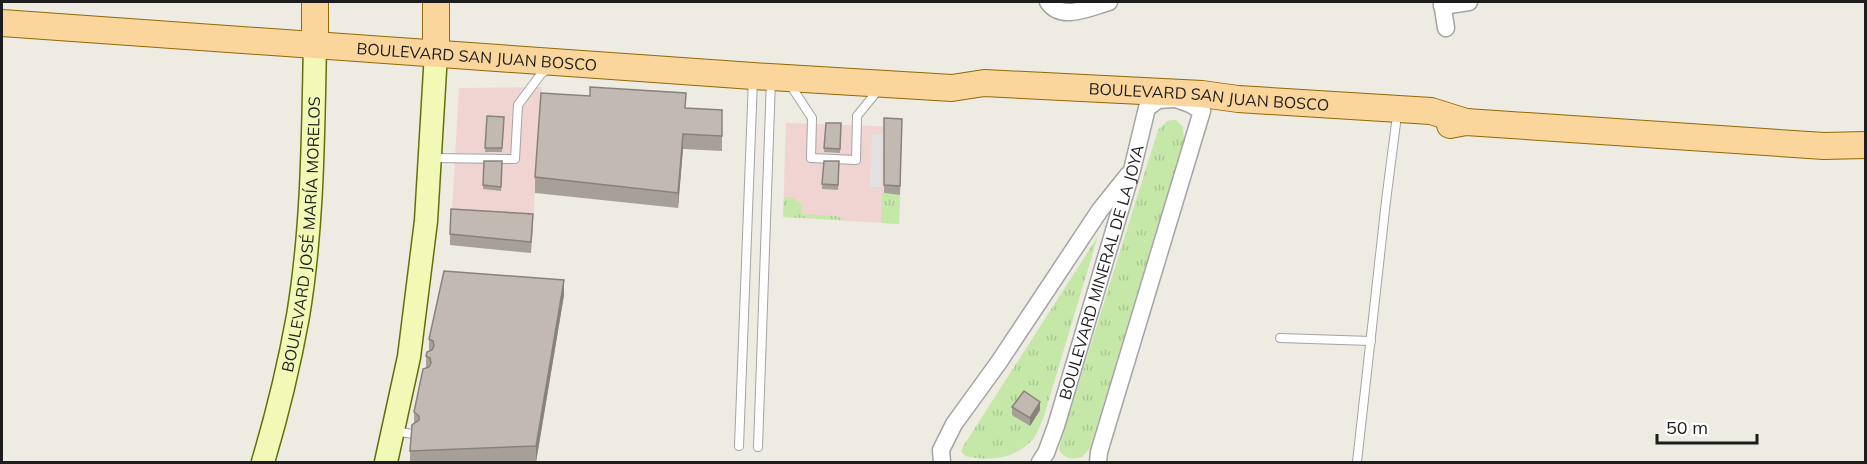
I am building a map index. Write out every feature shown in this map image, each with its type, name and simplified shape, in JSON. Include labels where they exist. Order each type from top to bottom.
[{"type":"main road","name":"BOULEVARD JOSÉ MARÍA MORELOS","points":[[263,462],[298,315],[306,252],[313,166],[315,2]]},
{"type":"main road","points":[[386,462],[403,432],[412,367],[426,221],[436,53],[436,2]]},
{"type":"main road","name":"BOULEVARD SAN JUAN BOSCO","points":[[2,23],[952,88],[982,98],[1148,100],[1202,103],[1396,123],[1444,126],[1466,122]]},
{"type":"main road","name":"BOULEVARD SAN JUAN BOSCO","points":[[1202,103],[1238,99],[1431,111],[1466,122],[1824,146],[1863,154]]},
{"type":"street","points":[[1048,2],[1055,9],[1068,13],[1109,2]]},
{"type":"street","points":[[1446,28],[1442,4],[1469,2]]},
{"type":"street","points":[[1098,462],[1099,452],[1202,103],[1174,99],[1148,100]]},
{"type":"street","name":"BOULEVARD MINERAL DE LA JOYA","points":[[1040,462],[1046,453],[1056,426],[1132,170],[1148,100]]},
{"type":"street","points":[[942,462],[940,450],[954,424],[1044,296],[1100,210],[1132,170]]},
{"type":"lane","points":[[428,158],[515,159],[518,105],[541,74],[557,62]]},
{"type":"lane","points":[[770,77],[812,118],[811,158],[856,160],[857,116],[883,83]]},
{"type":"lane","points":[[738,446],[770,77]]},
{"type":"lane","points":[[758,447],[770,77]]},
{"type":"lane","points":[[1358,462],[1396,123]]},
{"type":"lane","points":[[1280,338],[1371,341]]},
{"type":"shaded area","points":[[542,87],[531,253],[450,245],[459,88]]},
{"type":"shaded area","points":[[786,123],[902,127],[899,224],[783,217]]},
{"type":"shaded area","points":[[872,134],[883,134],[882,187],[870,187]]},
{"type":"green space","points":[[1176,120],[1183,127],[1184,139],[1090,448],[1082,457],[1069,458],[1059,450],[1061,440],[1158,130],[1167,121]]},
{"type":"green space","points":[[882,193],[900,195],[899,224],[881,223]]},
{"type":"green space","points":[[784,197],[791,197],[802,204],[801,214],[836,216],[846,220],[783,217]]},
{"type":"green space","points":[[1098,236],[1044,416],[1034,438],[1011,455],[984,459],[965,456],[961,451],[964,445]]},
{"type":"building","points":[[590,87],[686,93],[685,108],[722,110],[722,136],[683,134],[678,193],[535,177],[541,93],[590,96]]},
{"type":"building","points":[[487,116],[504,117],[502,148],[485,148]]},
{"type":"building","points":[[884,118],[902,119],[900,186],[884,185]]},
{"type":"building","points":[[826,123],[841,123],[840,149],[824,148]]},
{"type":"building","points":[[484,161],[502,161],[501,187],[483,185]]},
{"type":"building","points":[[824,161],[839,161],[838,185],[822,184]]},
{"type":"building","points":[[451,209],[533,214],[531,242],[450,234]]},
{"type":"building","points":[[444,271],[564,280],[536,446],[410,451],[412,425],[419,420],[419,416],[414,412],[423,369],[429,367],[431,363],[430,358],[426,356],[434,346],[433,341],[429,339]]},
{"type":"building","points":[[1024,391],[1040,402],[1030,418],[1012,407]]}]
